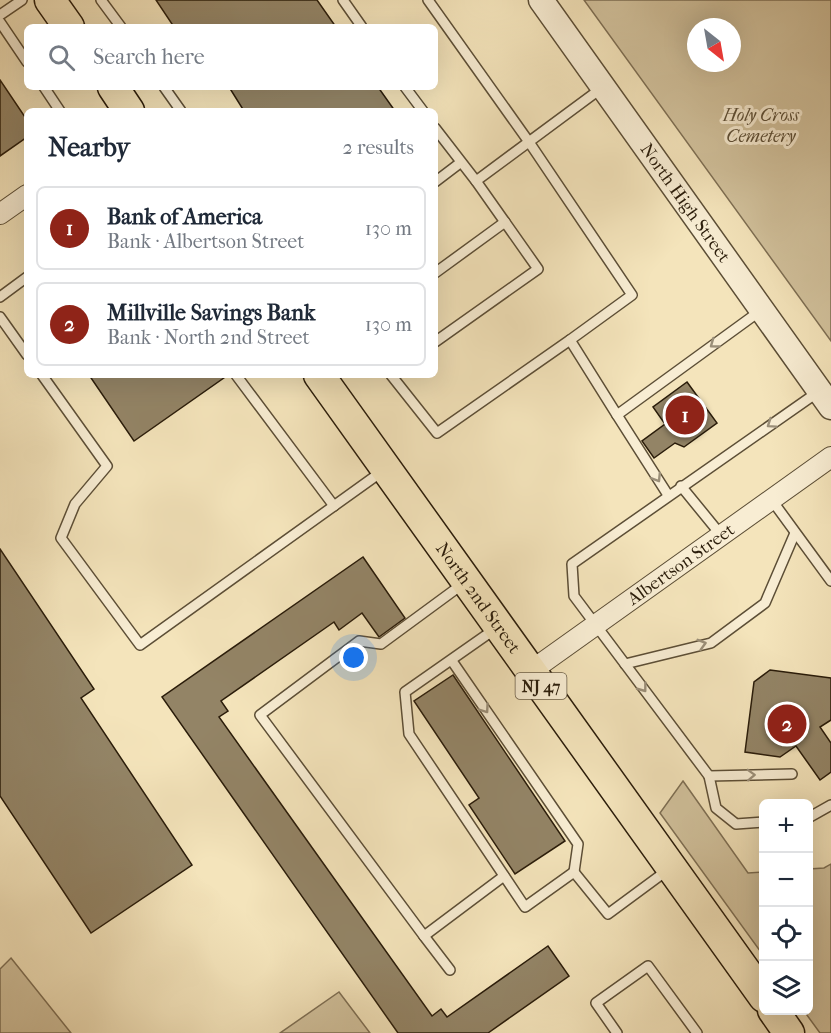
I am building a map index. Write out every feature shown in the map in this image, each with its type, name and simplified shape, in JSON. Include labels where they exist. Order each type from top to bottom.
[{"type":"main road","points":[[50,0],[67,24]]},
{"type":"main road","points":[[114,90],[127,108]]},
{"type":"main road","name":"North 2nd Street","points":[[321,378],[759,990]]},
{"type":"street","name":"North High Street","points":[[541,0],[825,399]]},
{"type":"street","points":[[0,214],[24,197]]},
{"type":"street","name":"Albertson Street","points":[[531,671],[831,456]]},
{"type":"lane","points":[[0,15],[22,0]]},
{"type":"lane","points":[[101,0],[119,24]]},
{"type":"lane","points":[[343,0],[360,24]]},
{"type":"lane","points":[[393,378],[437,433],[632,296],[529,142],[428,0]]},
{"type":"lane","points":[[0,22],[24,58]]},
{"type":"lane","points":[[476,181],[603,87]]},
{"type":"lane","points":[[46,90],[58,108]]},
{"type":"lane","points":[[166,90],[179,108]]},
{"type":"lane","points":[[407,90],[421,108]]},
{"type":"lane","points":[[438,132],[476,181],[538,269],[438,340]]},
{"type":"lane","points":[[438,180],[460,163]]},
{"type":"lane","points":[[438,271],[505,222]]},
{"type":"lane","points":[[0,297],[24,279]]},
{"type":"lane","points":[[617,415],[762,310]]},
{"type":"lane","points":[[0,317],[24,351]]},
{"type":"lane","points":[[570,340],[668,495]]},
{"type":"lane","points":[[44,378],[107,466],[75,504],[61,538],[140,645],[386,469]]},
{"type":"lane","points":[[238,378],[334,506]]},
{"type":"lane","points":[[759,822],[736,824],[716,808],[709,776],[574,596],[573,564],[681,486],[825,399]]},
{"type":"lane","points":[[681,486],[721,535]]},
{"type":"lane","points":[[771,499],[831,581]]},
{"type":"lane","points":[[625,664],[711,643],[765,603],[795,533]]},
{"type":"lane","points":[[450,970],[260,715],[359,641],[381,644],[466,581]]},
{"type":"lane","points":[[452,661],[578,844],[574,872],[525,907],[409,734],[405,692],[499,626]]},
{"type":"lane","points":[[709,776],[792,774]]},
{"type":"lane","points":[[813,815],[831,805]]},
{"type":"lane","points":[[574,872],[608,914],[671,868]]},
{"type":"lane","points":[[424,936],[504,876]]},
{"type":"lane","points":[[617,1033],[596,1003],[648,966],[697,1033]]},
{"type":"green space","name":"Holy Cross Cemetery","points":[[584,0],[831,0],[831,341]]},
{"type":"green space","points":[[683,781],[748,873],[759,872],[759,949],[660,813]]},
{"type":"green space","points":[[831,864],[831,1033],[820,1033],[807,1015],[813,1015],[813,869],[824,868]]},
{"type":"green space","points":[[11,958],[71,1033],[0,1033],[0,969]]},
{"type":"green space","points":[[339,992],[370,1033],[280,1033]]},
{"type":"building","points":[[156,0],[317,0],[334,24],[172,24]]},
{"type":"building","points":[[0,80],[24,116],[24,139],[0,156]]},
{"type":"building","points":[[231,90],[380,90],[393,108],[242,108]]},
{"type":"building","points":[[91,378],[224,378],[134,441]]},
{"type":"building","points":[[687,382],[717,423],[684,447],[675,443],[654,458],[642,441],[665,424],[653,407]]},
{"type":"building","points":[[0,549],[94,689],[81,698],[192,865],[91,933],[0,796]]},
{"type":"building","points":[[363,557],[405,618],[379,637],[362,613],[339,630],[334,622],[221,701],[228,711],[219,717],[432,1016],[441,1009],[447,1017],[548,946],[569,976],[488,1033],[398,1033],[162,697]]},
{"type":"building","points":[[770,670],[831,678],[831,720],[820,727],[831,743],[831,772],[820,780],[796,746],[780,757],[745,752],[754,682]]},
{"type":"building","points":[[453,675],[565,841],[515,874],[469,805],[479,798],[414,701]]},
{"type":"place","name":"Bank of America","points":[[685,415]]},
{"type":"place","name":"Millville Savings Bank","points":[[787,724]]}]
